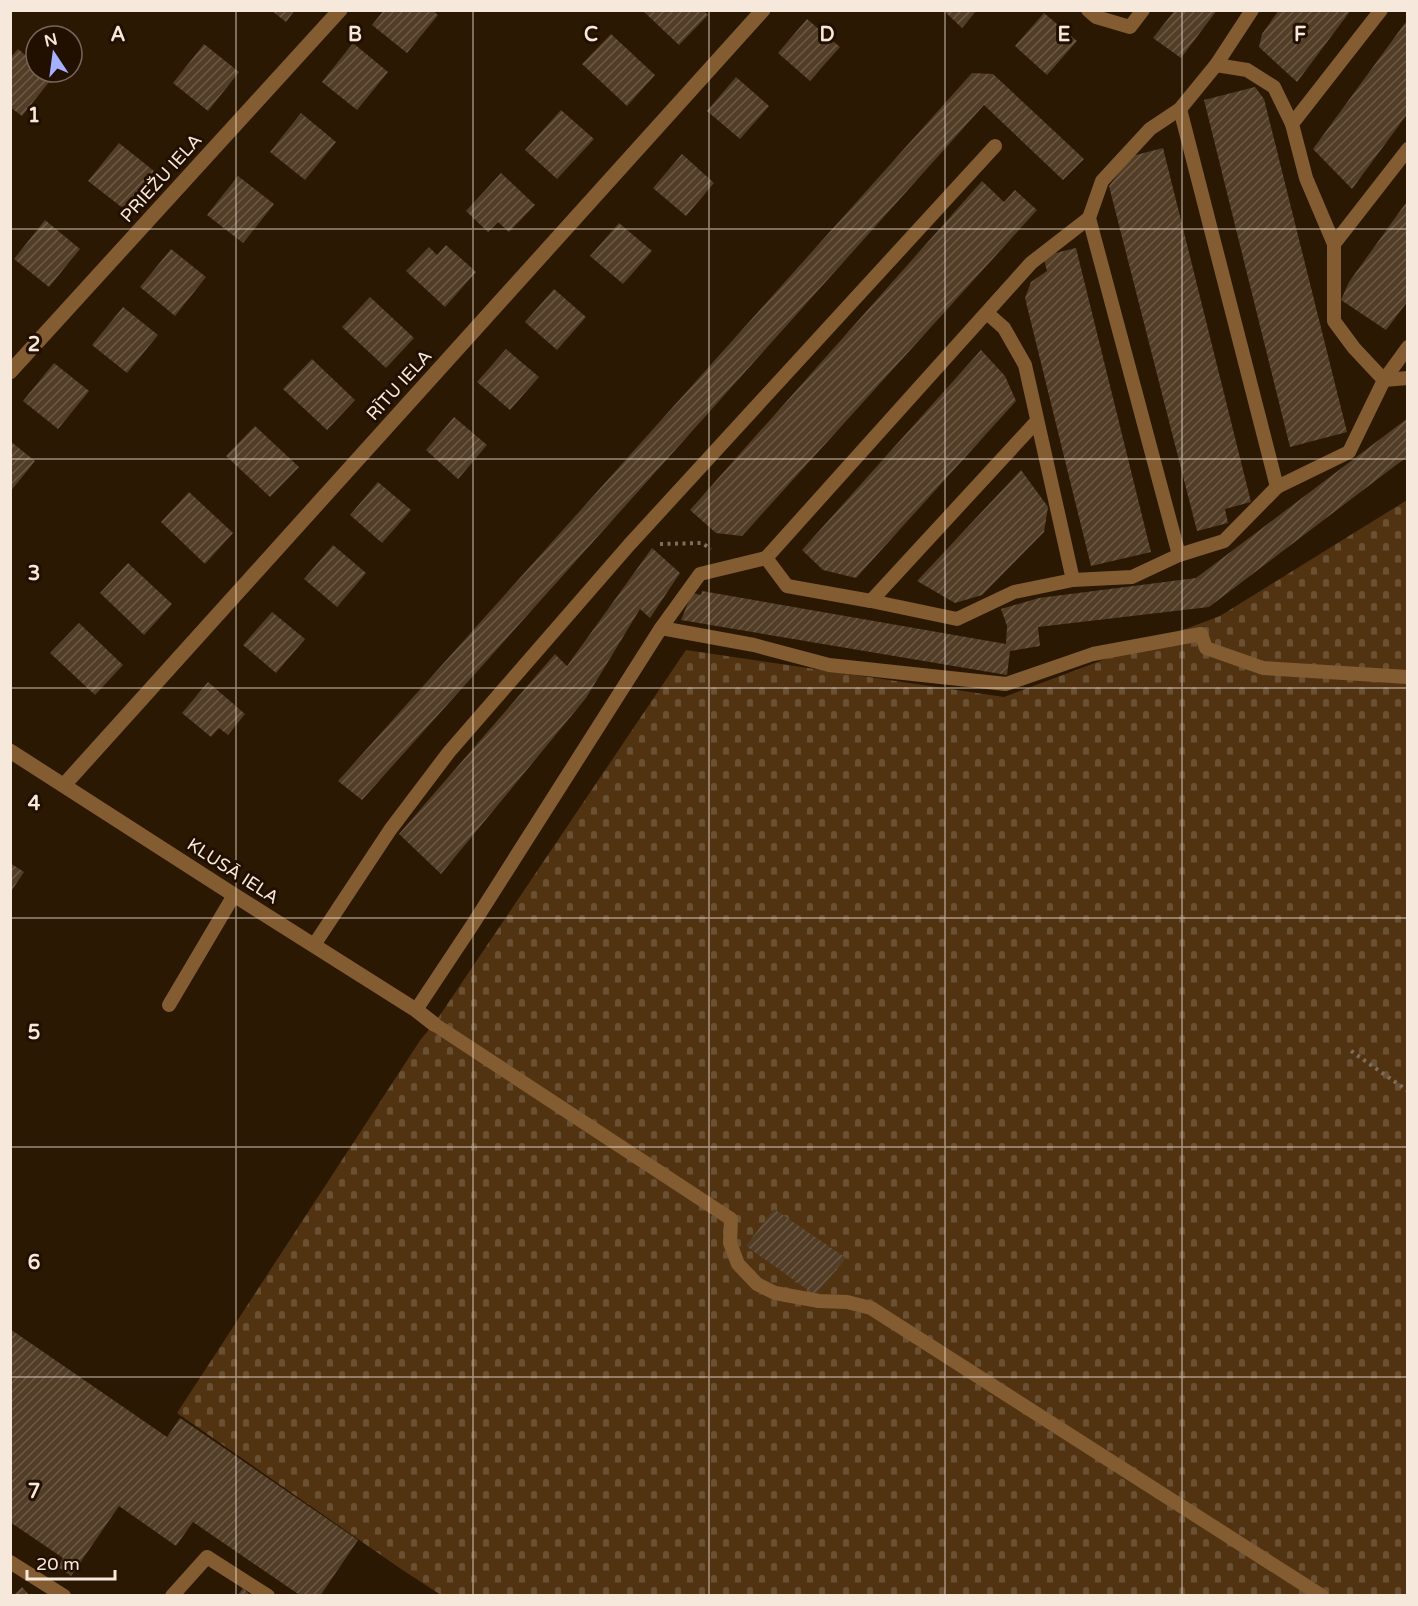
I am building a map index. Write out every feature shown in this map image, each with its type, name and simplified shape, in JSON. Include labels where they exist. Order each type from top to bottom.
[{"type":"street","name":"PRIEŽU IELA","points":[[10,372],[340,10]]},
{"type":"street","name":"RĪTU IELA","points":[[64,785],[763,10]]},
{"type":"street","name":"KLUSĀ IELA","points":[[10,751],[416,1010],[434,1024]]},
{"type":"lane","points":[[1088,10],[1096,17],[1130,27],[1143,10]]},
{"type":"lane","points":[[416,1010],[661,628],[700,574],[766,558],[1031,263],[1089,218],[1102,181],[1150,129],[1180,109],[1216,65],[1252,10]]},
{"type":"lane","points":[[1292,124],[1381,10]]},
{"type":"lane","points":[[1216,65],[1247,70],[1274,87],[1292,124],[1306,178],[1334,244],[1334,321],[1354,348],[1384,380]]},
{"type":"lane","points":[[1180,109],[1277,487]]},
{"type":"lane","points":[[314,945],[390,830],[449,752],[630,545],[995,146]]},
{"type":"lane","points":[[1334,244],[1407,149]]},
{"type":"lane","points":[[1089,218],[1179,555]]},
{"type":"lane","points":[[987,313],[1004,328],[1024,365],[1073,580]]},
{"type":"lane","points":[[766,558],[787,586],[957,619],[1014,592],[1073,580],[1132,577],[1179,555],[1224,541],[1277,487],[1349,452],[1384,380],[1407,347]]},
{"type":"lane","points":[[1384,380],[1407,378]]},
{"type":"lane","points":[[871,601],[1037,421]]},
{"type":"lane","points":[[661,628],[754,645],[829,665],[1006,684],[1093,654],[1201,634],[1206,648],[1263,668],[1407,678]]},
{"type":"lane","points":[[169,1005],[234,896]]},
{"type":"lane","points":[[434,1024],[730,1219],[730,1243],[738,1264],[757,1284],[775,1293],[819,1302],[847,1302],[871,1308],[1322,1596]]},
{"type":"lane","points":[[172,1596],[207,1557],[268,1596]]},
{"type":"lane","points":[[10,1562],[64,1596]]},
{"type":"path","points":[[630,545],[702,543],[738,565]]},
{"type":"path","points":[[1351,1051],[1407,1091]]},
{"type":"green space","points":[[1407,500],[1407,1595],[441,1595],[177,1413],[421,1039],[434,1024],[686,650],[1004,697],[1220,616]]},
{"type":"building","points":[[271,10],[295,10],[286,22]]},
{"type":"building","points":[[384,10],[432,10],[438,15],[407,53],[372,25]]},
{"type":"building","points":[[642,10],[703,10],[708,15],[679,45]]},
{"type":"building","points":[[943,10],[977,10],[962,28]]},
{"type":"building","points":[[1175,10],[1217,10],[1181,58],[1153,38]]},
{"type":"building","points":[[1279,10],[1351,10],[1297,82],[1259,47],[1262,34]]},
{"type":"building","points":[[1044,13],[1077,41],[1047,75],[1015,46]]},
{"type":"building","points":[[807,19],[840,47],[810,81],[778,53]]},
{"type":"building","points":[[1408,19],[1408,113],[1352,189],[1313,149]]},
{"type":"building","points":[[611,34],[655,75],[627,106],[582,64]]},
{"type":"building","points":[[353,43],[388,72],[357,110],[322,82]]},
{"type":"building","points":[[204,44],[239,72],[208,111],[173,83]]},
{"type":"building","points":[[18,49],[24,54],[24,84],[47,84],[22,116],[10,107],[10,58]]},
{"type":"building","points":[[972,73],[993,74],[1084,159],[1063,180],[984,105],[362,800],[338,781]]},
{"type":"building","points":[[736,77],[769,106],[740,139],[707,111]]},
{"type":"building","points":[[1255,87],[1264,99],[1347,432],[1290,447],[1204,100]]},
{"type":"building","points":[[561,110],[594,139],[557,179],[525,150]]},
{"type":"building","points":[[301,113],[336,142],[305,180],[270,152]]},
{"type":"building","points":[[119,143],[154,171],[124,209],[88,181]]},
{"type":"building","points":[[1163,148],[1251,502],[1225,509],[1228,523],[1197,531],[1109,186],[1132,156]]},
{"type":"building","points":[[682,154],[714,183],[686,216],[653,188]]},
{"type":"building","points":[[501,173],[535,205],[509,232],[498,222],[488,232],[466,211]]},
{"type":"building","points":[[238,176],[274,204],[243,243],[207,215]]},
{"type":"building","points":[[982,181],[1004,202],[1015,190],[1037,210],[742,536],[716,533],[690,510]]},
{"type":"building","points":[[1408,200],[1408,301],[1386,330],[1341,300],[1349,282]]},
{"type":"building","points":[[45,220],[80,249],[49,287],[14,259]]},
{"type":"building","points":[[619,223],[652,251],[623,284],[590,256]]},
{"type":"building","points":[[446,245],[476,272],[445,307],[406,271],[429,247],[437,255]]},
{"type":"building","points":[[1076,248],[1151,552],[1091,566],[1025,298],[1031,282],[1047,271],[1043,256]]},
{"type":"building","points":[[171,249],[206,277],[175,316],[140,287]]},
{"type":"building","points":[[554,289],[586,317],[557,350],[525,322]]},
{"type":"building","points":[[370,297],[414,338],[386,368],[342,327]]},
{"type":"building","points":[[123,307],[158,335],[127,373],[92,345]]},
{"type":"building","points":[[506,349],[539,377],[510,410],[477,382]]},
{"type":"building","points":[[981,350],[1005,376],[1016,401],[856,578],[823,570],[802,550]]},
{"type":"building","points":[[312,359],[355,400],[327,430],[283,389]]},
{"type":"building","points":[[54,363],[89,391],[58,429],[23,401]]},
{"type":"building","points":[[454,417],[487,445],[458,479],[426,450]]},
{"type":"building","points":[[1408,418],[1408,456],[1209,607],[1038,627],[1040,646],[1010,651],[1007,675],[681,620],[692,593],[701,595],[702,591],[1006,644],[1007,626],[1001,609],[1039,598],[1196,578]]},
{"type":"building","points":[[255,426],[299,467],[270,497],[226,456]]},
{"type":"building","points":[[10,441],[35,461],[10,492]]},
{"type":"building","points":[[1021,470],[1048,507],[1044,532],[982,595],[955,603],[917,581]]},
{"type":"building","points":[[378,482],[411,510],[382,543],[350,515]]},
{"type":"building","points":[[189,492],[233,533],[205,564],[161,522]]},
{"type":"building","points":[[333,545],[366,573],[337,607],[304,579]]},
{"type":"building","points":[[652,548],[680,573],[650,618],[640,609],[586,698],[441,874],[399,834],[555,654],[567,666]]},
{"type":"building","points":[[128,563],[172,604],[144,635],[100,593]]},
{"type":"building","points":[[272,612],[305,639],[276,673],[243,645]]},
{"type":"building","points":[[79,623],[123,665],[95,695],[50,653]]},
{"type":"building","points":[[208,682],[245,714],[228,735],[219,728],[211,737],[182,713]]},
{"type":"building","points":[[10,863],[24,872],[10,893]]},
{"type":"building","points":[[774,1209],[846,1258],[815,1295],[746,1246]]},
{"type":"building","points":[[10,1329],[167,1437],[180,1418],[358,1540],[320,1596],[301,1596],[193,1522],[176,1546],[119,1506],[71,1576],[58,1567],[63,1558],[10,1522]]},
{"type":"building","points":[[22,1587],[30,1596],[13,1596]]},
{"type":"building","points":[[243,1588],[251,1596],[237,1596]]}]
